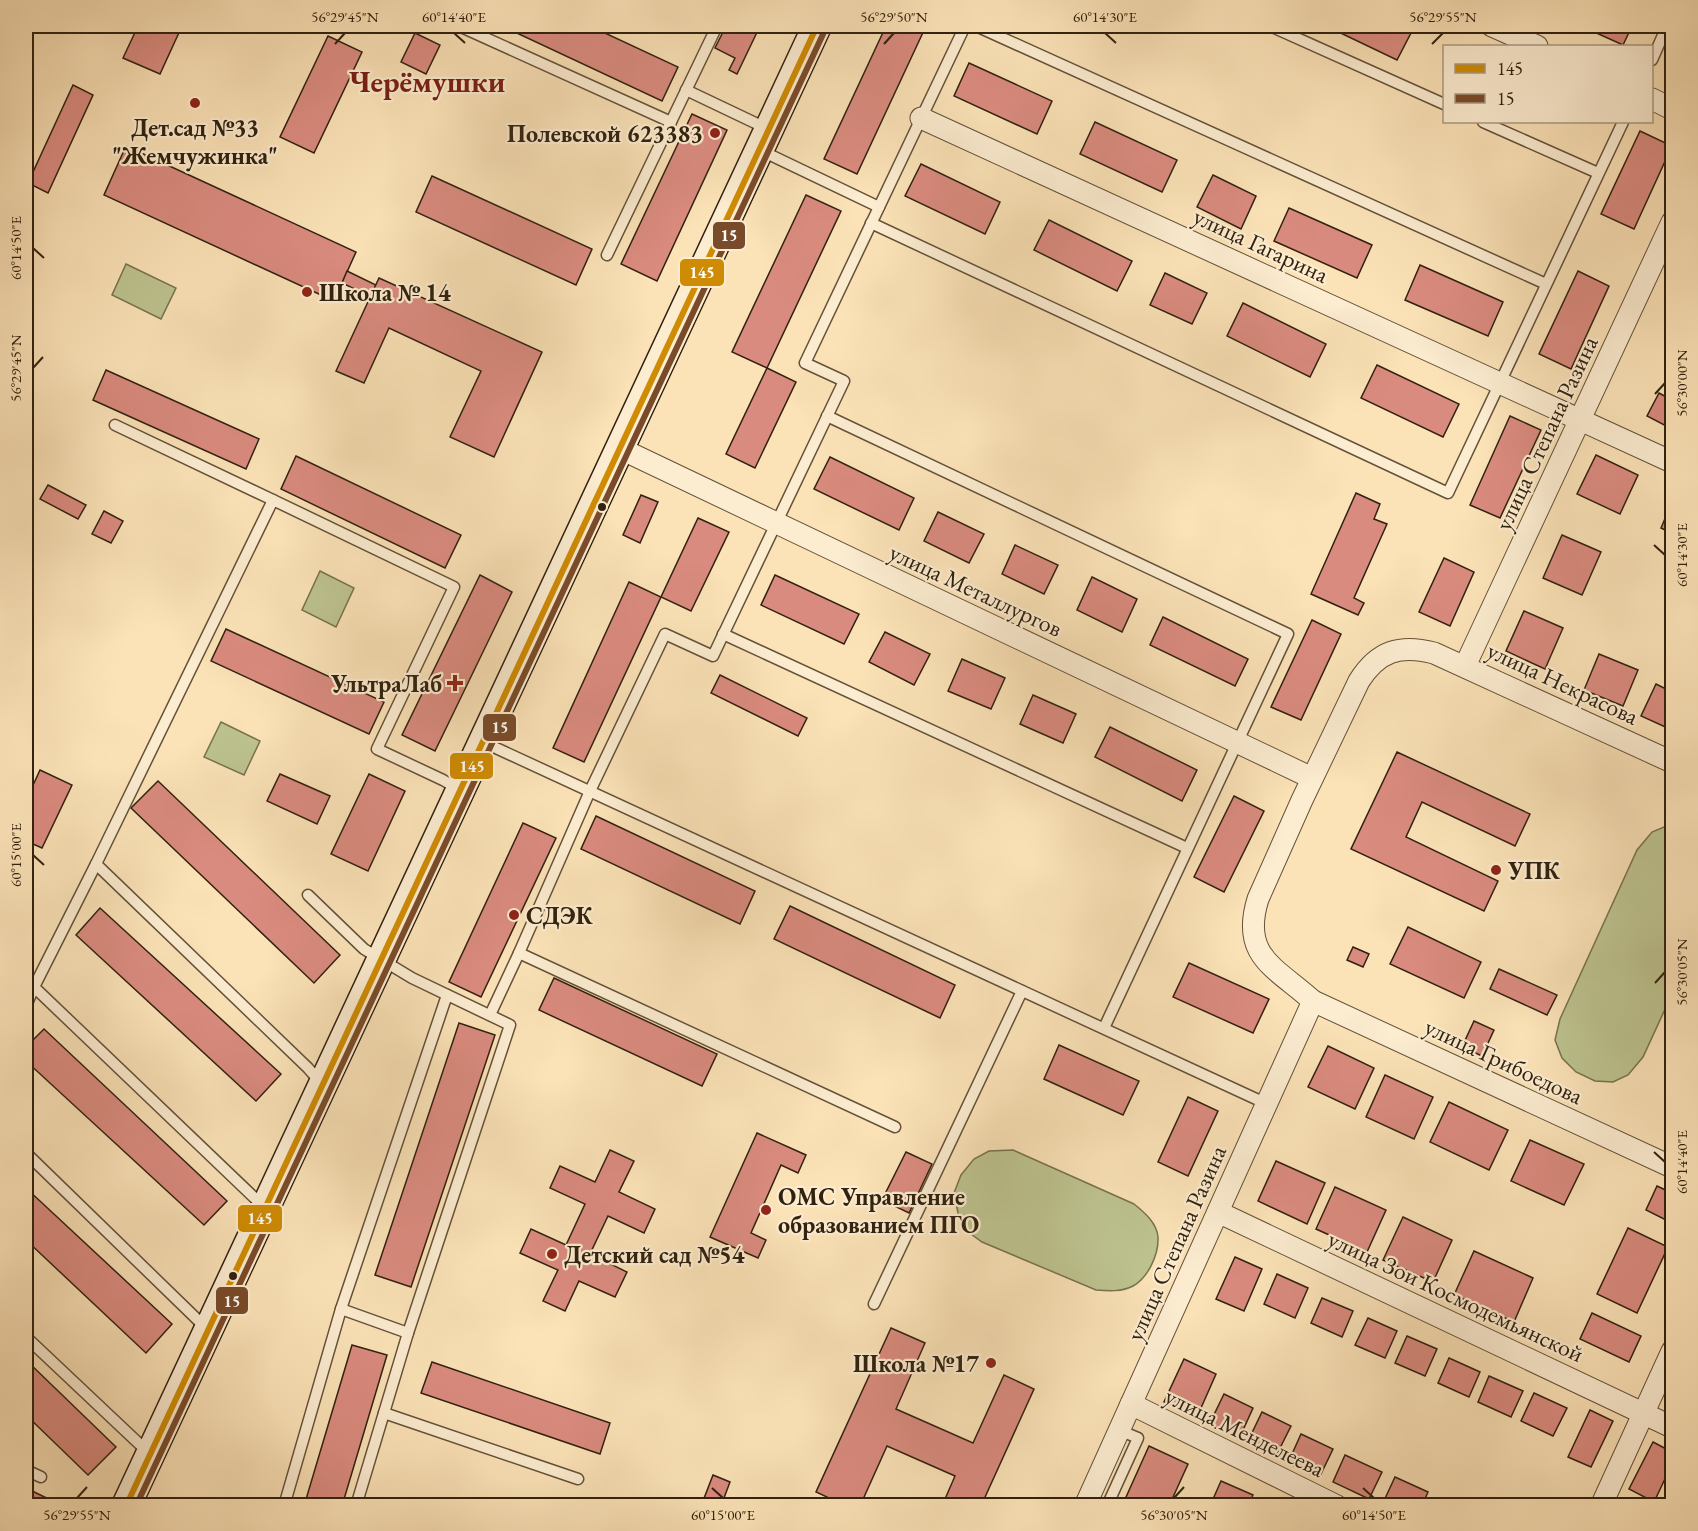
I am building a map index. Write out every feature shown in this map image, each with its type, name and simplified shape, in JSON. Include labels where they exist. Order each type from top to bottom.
[{"type":"street","points":[[126,1506],[817,26]]},
{"type":"street","points":[[1492,26],[1535,45]]},
{"type":"street","points":[[1653,100],[1672,109]]},
{"type":"street","name":"улица Гагарина","points":[[921,118],[1672,462]]},
{"type":"street","name":"улица Степана Разина","points":[[1465,666],[1672,222]]},
{"type":"street","name":"улица Металлургов","points":[[619,448],[1312,778]]},
{"type":"street","name":"улица Некрасова","points":[[1312,778],[1367,668],[1378,657],[1389,652],[1421,650],[1465,666],[1672,762]]},
{"type":"street","name":"улица Грибоедова","points":[[1312,778],[1258,899],[1253,930],[1258,947],[1276,972],[1313,1001],[1672,1167]]},
{"type":"street","name":"улица Степана Разина","points":[[1085,1506],[1313,1001]]},
{"type":"street","name":"улица Зои Космодемьянской","points":[[1218,1212],[1672,1427]]},
{"type":"street","points":[[1601,1506],[1672,1351]]},
{"type":"street","name":"улица Менделеева","points":[[1131,1404],[1337,1506]]},
{"type":"lane","points":[[459,26],[671,122]]},
{"type":"lane","points":[[607,255],[717,26]]},
{"type":"lane","points":[[490,1015],[590,791],[665,634],[713,656],[844,381],[805,363],[965,26]]},
{"type":"lane","points":[[976,26],[1546,284]]},
{"type":"lane","points":[[1270,26],[1443,104]]},
{"type":"lane","points":[[1653,58],[1667,26]]},
{"type":"lane","points":[[686,90],[763,139],[879,207]]},
{"type":"lane","points":[[1485,123],[1598,173]]},
{"type":"lane","points":[[871,224],[1448,493],[1623,123]]},
{"type":"lane","points":[[827,416],[1288,634],[1104,1028]]},
{"type":"lane","points":[[115,425],[454,587],[377,749],[460,790]]},
{"type":"lane","points":[[26,1006],[273,500]]},
{"type":"lane","points":[[723,634],[1187,848]]},
{"type":"lane","points":[[483,742],[1267,1104]]},
{"type":"lane","points":[[96,864],[323,1085]]},
{"type":"lane","points":[[309,895],[364,949],[380,960],[510,1025],[408,1333],[356,1506]]},
{"type":"lane","points":[[519,953],[895,1127]]},
{"type":"lane","points":[[34,987],[264,1208]]},
{"type":"lane","points":[[874,1304],[1022,991]]},
{"type":"lane","points":[[284,1506],[341,1309],[447,995]]},
{"type":"lane","points":[[26,1153],[207,1329]]},
{"type":"lane","points":[[341,1309],[408,1333]]},
{"type":"lane","points":[[26,1337],[150,1454]]},
{"type":"lane","points":[[384,1413],[578,1479]]},
{"type":"lane","points":[[1107,1506],[1138,1438],[1119,1430]]},
{"type":"lane","points":[[26,1470],[41,1477]]},
{"type":"green space","points":[[126,264],[176,288],[161,319],[112,295]]},
{"type":"green space","points":[[320,571],[354,588],[336,627],[302,610]]},
{"type":"green space","points":[[221,722],[260,741],[244,775],[204,757]]},
{"type":"green space","points":[[1672,824],[1672,994],[1643,1057],[1628,1075],[1613,1082],[1595,1081],[1576,1072],[1562,1058],[1555,1040],[1560,1019],[1637,850],[1652,832]]},
{"type":"green space","points":[[1013,1150],[1134,1204],[1146,1214],[1157,1232],[1158,1244],[1152,1265],[1138,1282],[1129,1288],[1120,1290],[1096,1290],[982,1242],[967,1231],[958,1213],[954,1193],[961,1175],[974,1159],[989,1151]]},
{"type":"building","points":[[138,26],[182,26],[160,74],[123,58]]},
{"type":"building","points":[[502,26],[590,26],[678,67],[662,101]]},
{"type":"building","points":[[726,26],[760,26],[737,74],[729,70],[735,58],[715,48]]},
{"type":"building","points":[[886,26],[926,26],[857,174],[824,159]]},
{"type":"building","points":[[1326,26],[1406,26],[1413,29],[1397,60]]},
{"type":"building","points":[[1581,26],[1632,26],[1623,45]]},
{"type":"building","points":[[415,33],[440,45],[426,74],[401,62]]},
{"type":"building","points":[[328,36],[362,52],[314,153],[280,137]]},
{"type":"building","points":[[969,63],[1052,101],[1037,134],[954,96]]},
{"type":"building","points":[[73,85],[93,95],[48,193],[28,183]]},
{"type":"building","points":[[692,114],[727,130],[657,281],[621,264]]},
{"type":"building","points":[[1095,122],[1177,160],[1162,192],[1080,154]]},
{"type":"building","points":[[1640,131],[1672,146],[1634,229],[1601,214]]},
{"type":"building","points":[[126,146],[356,252],[334,301],[104,195]]},
{"type":"building","points":[[921,164],[1000,202],[985,234],[905,196]]},
{"type":"building","points":[[1213,175],[1256,196],[1241,229],[1197,207]]},
{"type":"building","points":[[432,176],[592,249],[576,285],[416,212]]},
{"type":"building","points":[[806,195],[841,211],[767,368],[732,352]]},
{"type":"building","points":[[1289,208],[1372,245],[1357,278],[1274,241]]},
{"type":"building","points":[[1049,220],[1132,261],[1117,291],[1034,250]]},
{"type":"building","points":[[1420,265],[1503,302],[1488,336],[1405,300]]},
{"type":"building","points":[[347,271],[376,285],[371,297],[342,283]]},
{"type":"building","points":[[1578,271],[1609,286],[1571,369],[1539,354]]},
{"type":"building","points":[[1165,273],[1207,293],[1192,324],[1150,305]]},
{"type":"building","points":[[379,278],[542,352],[494,457],[450,437],[481,371],[389,328],[364,383],[336,371]]},
{"type":"building","points":[[1243,303],[1326,344],[1310,377],[1227,336]]},
{"type":"building","points":[[1377,365],[1459,404],[1443,437],[1361,398]]},
{"type":"building","points":[[767,368],[796,382],[755,468],[726,454]]},
{"type":"building","points":[[106,370],[259,439],[246,469],[93,400]]},
{"type":"building","points":[[1659,393],[1672,400],[1672,429],[1647,416]]},
{"type":"building","points":[[1510,416],[1541,430],[1500,518],[1470,505]]},
{"type":"building","points":[[1596,455],[1638,475],[1620,514],[1577,494]]},
{"type":"building","points":[[296,456],[461,535],[445,568],[281,489]]},
{"type":"building","points":[[830,457],[914,498],[899,530],[814,489]]},
{"type":"building","points":[[48,485],[86,505],[78,519],[40,499]]},
{"type":"building","points":[[1356,493],[1380,504],[1374,519],[1387,524],[1354,598],[1364,603],[1358,615],[1311,594]]},
{"type":"building","points":[[641,495],[658,502],[640,543],[623,535]]},
{"type":"building","points":[[1672,502],[1672,533],[1661,528]]},
{"type":"building","points":[[104,511],[123,521],[111,543],[92,534]]},
{"type":"building","points":[[938,512],[984,534],[969,563],[924,541]]},
{"type":"building","points":[[698,518],[729,532],[691,611],[661,597]]},
{"type":"building","points":[[1562,535],[1601,552],[1582,595],[1543,578]]},
{"type":"building","points":[[1015,545],[1058,565],[1044,594],[1002,574]]},
{"type":"building","points":[[1444,558],[1474,572],[1450,626],[1419,612]]},
{"type":"building","points":[[480,575],[512,592],[435,751],[402,735]]},
{"type":"building","points":[[775,575],[859,614],[844,644],[761,605]]},
{"type":"building","points":[[1092,577],[1137,599],[1122,632],[1077,610]]},
{"type":"building","points":[[629,582],[661,597],[584,762],[553,748]]},
{"type":"building","points":[[1524,611],[1563,628],[1545,669],[1506,651]]},
{"type":"building","points":[[1163,617],[1248,659],[1235,686],[1150,645]]},
{"type":"building","points":[[1312,620],[1341,634],[1301,720],[1271,707]]},
{"type":"building","points":[[226,629],[384,702],[369,734],[211,661]]},
{"type":"building","points":[[885,632],[930,654],[914,685],[869,662]]},
{"type":"building","points":[[1599,654],[1638,670],[1623,706],[1584,690]]},
{"type":"building","points":[[962,659],[1005,678],[991,709],[948,691]]},
{"type":"building","points":[[720,675],[807,718],[798,736],[711,693]]},
{"type":"building","points":[[1656,684],[1672,692],[1672,730],[1641,716]]},
{"type":"building","points":[[1033,695],[1076,714],[1063,743],[1020,724]]},
{"type":"building","points":[[1110,727],[1197,770],[1182,801],[1095,757]]},
{"type":"building","points":[[1397,752],[1530,814],[1515,846],[1422,802],[1406,837],[1498,881],[1484,911],[1351,849]]},
{"type":"building","points":[[40,770],[72,785],[42,848],[26,841],[26,792],[29,794]]},
{"type":"building","points":[[280,774],[330,796],[317,824],[267,801]]},
{"type":"building","points":[[369,774],[405,791],[368,871],[331,854]]},
{"type":"building","points":[[158,781],[340,955],[314,983],[131,808]]},
{"type":"building","points":[[1234,796],[1264,811],[1224,892],[1194,877]]},
{"type":"building","points":[[596,816],[755,891],[740,924],[581,849]]},
{"type":"building","points":[[523,823],[556,838],[481,997],[449,982]]},
{"type":"building","points":[[790,906],[955,985],[940,1018],[774,939]]},
{"type":"building","points":[[100,908],[281,1074],[256,1101],[76,935]]},
{"type":"building","points":[[1408,927],[1481,962],[1464,998],[1390,964]]},
{"type":"building","points":[[1353,947],[1369,954],[1363,967],[1347,960]]},
{"type":"building","points":[[1189,963],[1269,999],[1253,1033],[1173,997]]},
{"type":"building","points":[[1499,969],[1557,995],[1547,1015],[1490,989]]},
{"type":"building","points":[[554,978],[717,1054],[702,1086],[539,1010]]},
{"type":"building","points":[[1474,1021],[1494,1030],[1482,1056],[1462,1047]]},
{"type":"building","points":[[459,1023],[495,1035],[411,1287],[375,1275]]},
{"type":"building","points":[[44,1029],[227,1201],[204,1225],[26,1061],[26,1047]]},
{"type":"building","points":[[1059,1045],[1139,1081],[1123,1115],[1044,1079]]},
{"type":"building","points":[[1328,1046],[1374,1068],[1355,1109],[1308,1087]]},
{"type":"building","points":[[1385,1075],[1433,1097],[1414,1139],[1366,1117]]},
{"type":"building","points":[[1188,1097],[1218,1111],[1188,1176],[1158,1162]]},
{"type":"building","points":[[1449,1102],[1508,1130],[1489,1170],[1430,1142]]},
{"type":"building","points":[[757,1133],[806,1155],[798,1173],[781,1165],[751,1233],[766,1240],[758,1258],[710,1237]]},
{"type":"building","points":[[1530,1140],[1584,1164],[1564,1205],[1511,1181]]},
{"type":"building","points":[[610,1150],[634,1161],[619,1192],[655,1209],[644,1233],[608,1216],[590,1254],[627,1272],[615,1297],[579,1281],[565,1311],[543,1301],[558,1270],[520,1253],[531,1229],[566,1245],[585,1204],[550,1188],[560,1166],[595,1182]]},
{"type":"building","points":[[906,1152],[932,1164],[909,1213],[882,1200]]},
{"type":"building","points":[[1276,1161],[1325,1183],[1307,1224],[1258,1201]]},
{"type":"building","points":[[1657,1186],[1672,1193],[1672,1223],[1646,1210]]},
{"type":"building","points":[[1335,1187],[1386,1210],[1367,1252],[1316,1229]]},
{"type":"building","points":[[26,1188],[172,1324],[146,1353],[26,1240]]},
{"type":"building","points":[[1403,1217],[1452,1240],[1433,1282],[1383,1260]]},
{"type":"building","points":[[1628,1228],[1668,1247],[1637,1313],[1597,1294]]},
{"type":"building","points":[[1474,1251],[1533,1278],[1514,1322],[1454,1295]]},
{"type":"building","points":[[1235,1257],[1262,1269],[1244,1311],[1216,1299]]},
{"type":"building","points":[[1277,1274],[1308,1288],[1295,1318],[1264,1304]]},
{"type":"building","points":[[1322,1298],[1353,1311],[1342,1337],[1311,1323]]},
{"type":"building","points":[[1592,1313],[1641,1336],[1629,1362],[1580,1339]]},
{"type":"building","points":[[1368,1318],[1397,1331],[1385,1358],[1355,1345]]},
{"type":"building","points":[[891,1328],[925,1343],[896,1409],[973,1443],[1004,1375],[1034,1389],[981,1506],[942,1506],[955,1476],[887,1446],[860,1506],[846,1506],[816,1492]]},
{"type":"building","points":[[1407,1336],[1437,1349],[1425,1376],[1395,1363]]},
{"type":"building","points":[[352,1345],[387,1355],[342,1506],[304,1506]]},
{"type":"building","points":[[1449,1358],[1480,1372],[1469,1397],[1438,1383]]},
{"type":"building","points":[[1184,1359],[1216,1374],[1197,1417],[1164,1402]]},
{"type":"building","points":[[26,1360],[116,1447],[88,1475],[26,1415]]},
{"type":"building","points":[[432,1362],[610,1423],[600,1454],[421,1393]]},
{"type":"building","points":[[1489,1376],[1523,1391],[1511,1417],[1478,1402]]},
{"type":"building","points":[[1534,1393],[1567,1408],[1553,1436],[1521,1421]]},
{"type":"building","points":[[1224,1394],[1253,1408],[1239,1439],[1209,1425]]},
{"type":"building","points":[[1590,1410],[1613,1421],[1591,1467],[1568,1457]]},
{"type":"building","points":[[1262,1412],[1291,1426],[1276,1456],[1248,1441]]},
{"type":"building","points":[[1301,1434],[1333,1449],[1319,1478],[1288,1463]]},
{"type":"building","points":[[1653,1442],[1672,1452],[1672,1464],[1654,1502],[1629,1489]]},
{"type":"building","points":[[1149,1446],[1188,1464],[1169,1506],[1122,1506]]},
{"type":"building","points":[[1345,1455],[1382,1472],[1369,1499],[1333,1482]]},
{"type":"building","points":[[713,1475],[730,1482],[721,1506],[713,1506],[703,1501]]},
{"type":"building","points":[[1395,1477],[1428,1492],[1422,1506],[1382,1505]]},
{"type":"building","points":[[1221,1481],[1253,1495],[1248,1506],[1210,1506]]},
{"type":"building","points":[[26,1488],[63,1506],[26,1506]]},
{"type":"transit line","name":"145","points":[[126,1506],[817,26]]},
{"type":"transit line","name":"15","points":[[136,1506],[825,30]]},
{"type":"place","name":"Дет.сад №33 \"Жемчужинка\"","points":[[195,103]]},
{"type":"place","name":"Полевской 623383","points":[[715,133]]},
{"type":"place","name":"Школа № 14","points":[[307,292]]},
{"type":"place","name":"УльтраЛаб","points":[[455,683]]},
{"type":"place","name":"УПК","points":[[1496,870]]},
{"type":"place","name":"СДЭК","points":[[514,915]]},
{"type":"place","name":"ОМС Управление образованием ПГО","points":[[766,1210]]},
{"type":"place","name":"Детский сад №54","points":[[552,1254]]},
{"type":"place","name":"Школа №17","points":[[991,1363]]},
{"type":"district","name":"Черёмушки","points":[[427,81]]}]
